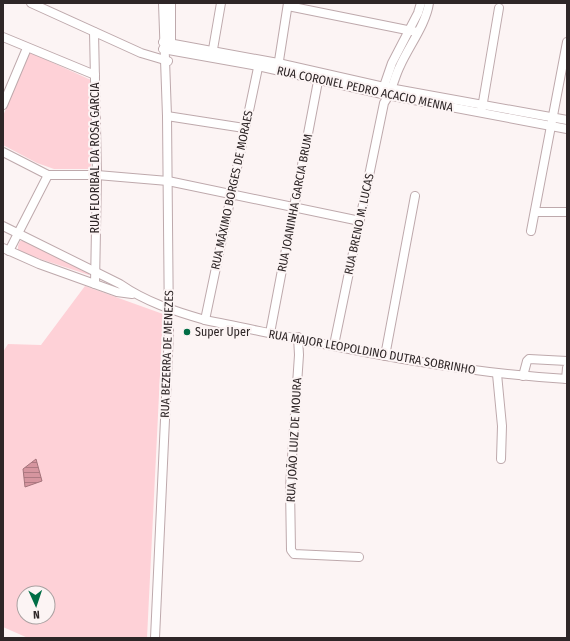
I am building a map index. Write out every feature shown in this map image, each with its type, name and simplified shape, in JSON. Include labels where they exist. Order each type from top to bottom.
[{"type":"street","points":[[31,3],[141,53],[166,61]]},
{"type":"street","name":"RUA BEZERRA DE MENEZES","points":[[163,3],[167,46]]},
{"type":"street","name":"RUA BEZERRA DE MENEZES","points":[[155,638],[170,310],[166,61],[171,3]]},
{"type":"street","points":[[212,54],[221,3]]},
{"type":"street","points":[[387,91],[396,64],[413,30],[421,3]]},
{"type":"street","points":[[413,30],[427,14],[429,3]]},
{"type":"street","points":[[278,67],[288,4],[413,30]]},
{"type":"street","points":[[482,109],[498,8]]},
{"type":"street","name":"RUA FLORIBAL DA ROSA GARCIA","points":[[94,32],[97,175],[95,284]]},
{"type":"street","points":[[3,37],[95,75]]},
{"type":"street","points":[[531,231],[567,42]]},
{"type":"street","name":"RUA CORONEL PEDRO ACACIO MENNA","points":[[167,46],[482,109],[551,121],[567,120]]},
{"type":"street","points":[[3,105],[27,48]]},
{"type":"street","name":"RUA MÁXIMO BORGES DE MORAES","points":[[205,320],[258,63]]},
{"type":"street","name":"RUA JOANINHA GARCIA BRUM","points":[[270,333],[295,208],[318,77]]},
{"type":"street","name":"RUA BRENO M. LUCAS","points":[[334,345],[387,91]]},
{"type":"street","points":[[167,116],[244,128]]},
{"type":"street","name":"RUA CORONEL PEDRO ACACIO MENNA","points":[[551,121],[567,129]]},
{"type":"street","points":[[3,152],[48,174],[97,175],[168,181],[360,221]]},
{"type":"street","points":[[6,250],[18,233],[48,174]]},
{"type":"street","points":[[385,356],[415,196]]},
{"type":"street","points":[[535,212],[567,212]]},
{"type":"street","name":"RUA MAJOR LEOPOLDINO DUTRA SOBRINHO","points":[[3,226],[120,284],[135,294],[170,310],[205,320],[298,337],[385,356],[497,374],[566,379]]},
{"type":"street","name":"RUA MAJOR LEOPOLDINO DUTRA SOBRINHO","points":[[6,250],[117,292],[135,294]]},
{"type":"street","name":"RUA JOÃO LUIZ DE MOURA","points":[[298,337],[299,355],[290,487],[291,550],[294,554],[359,557]]},
{"type":"street","points":[[523,376],[527,360],[529,359],[567,361]]},
{"type":"street","points":[[566,379],[567,368]]},
{"type":"street","points":[[497,374],[502,426],[501,459]]},
{"type":"shaded area","points":[[29,52],[91,80],[91,169],[54,169],[37,163],[3,145],[3,116]]},
{"type":"shaded area","points":[[20,241],[25,241],[89,272],[90,274],[89,275],[22,253],[18,250]]},
{"type":"shaded area","points":[[85,286],[163,314],[147,638],[28,638],[3,627],[3,352],[8,344],[41,345]]},
{"type":"shaded area","points":[[36,459],[42,481],[25,487],[23,469]]},
{"type":"place","name":"Super Uper","points":[[187,332]]}]
